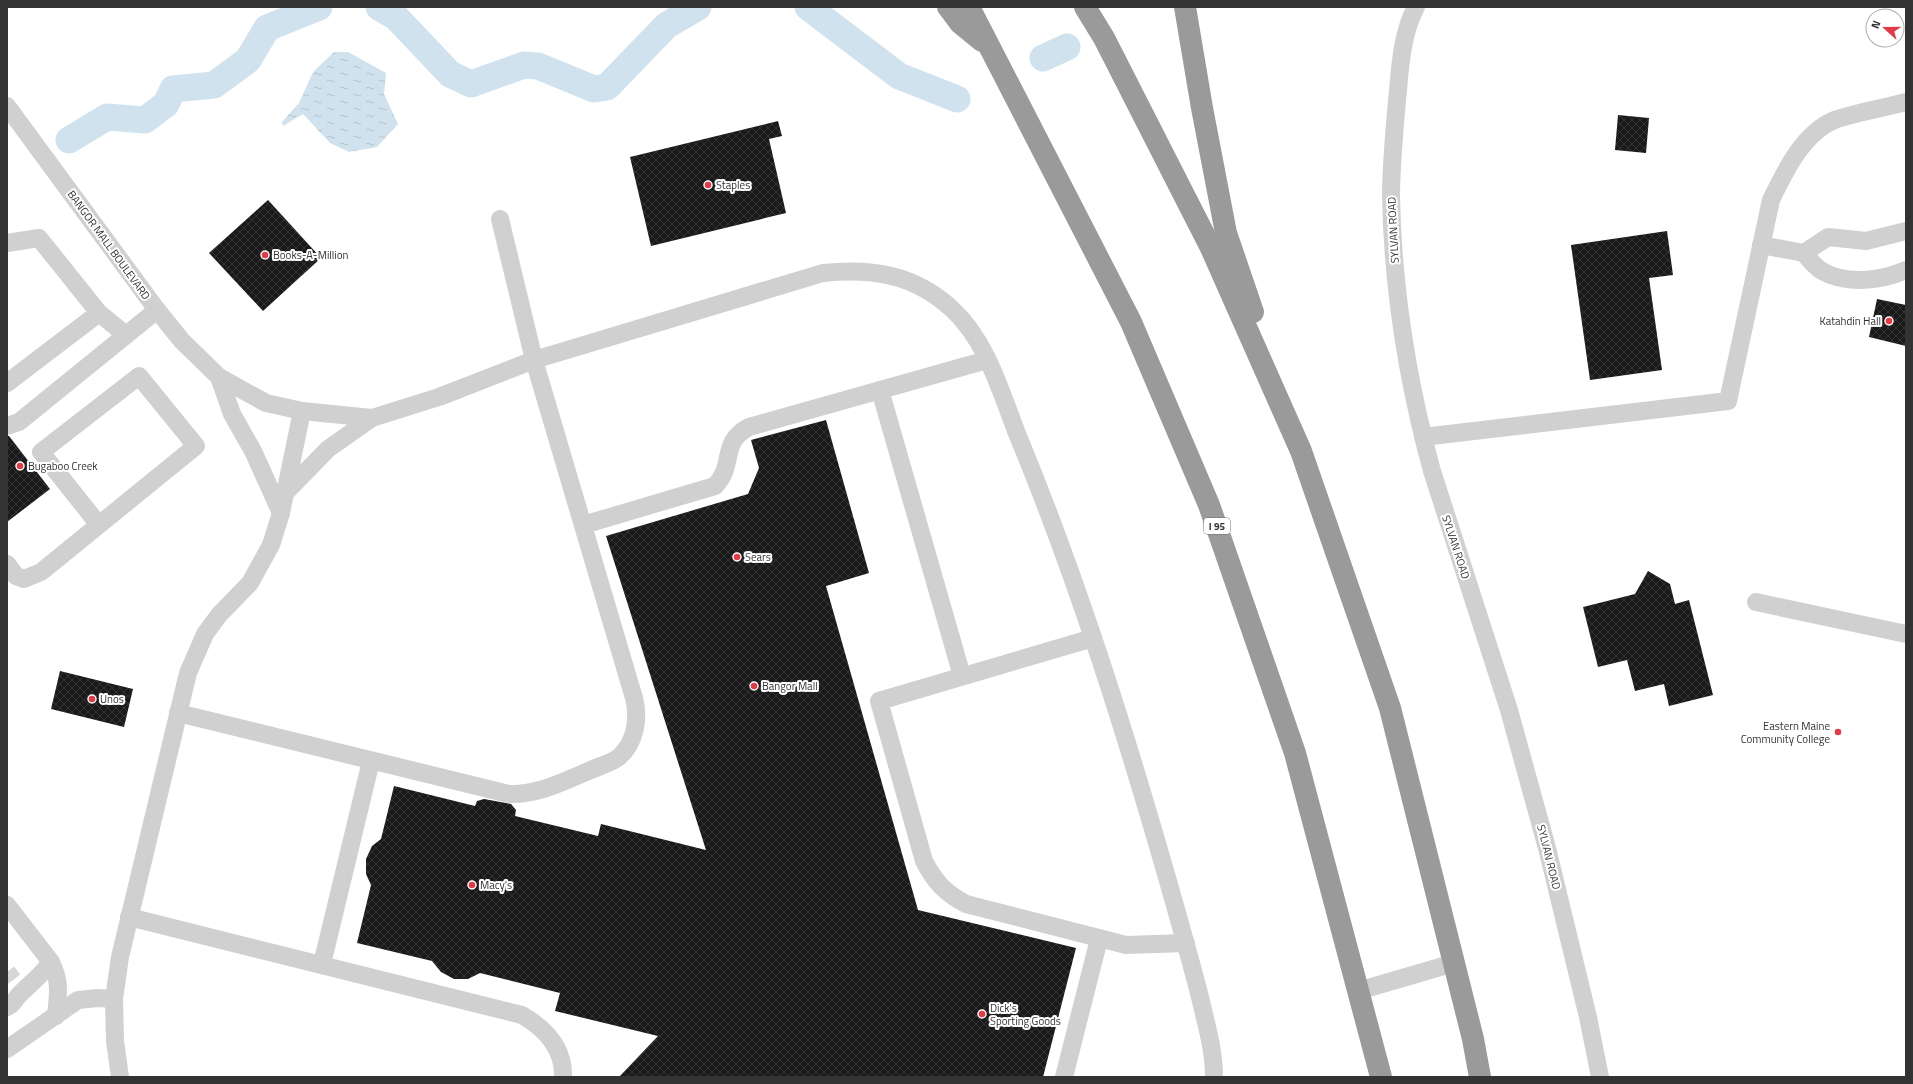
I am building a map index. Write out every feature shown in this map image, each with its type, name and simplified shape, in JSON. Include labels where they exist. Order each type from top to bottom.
[{"type":"highway","points":[[948,7],[960,23],[990,47]]},
{"type":"highway","name":"I 95","points":[[969,7],[1131,322],[1210,505],[1295,753],[1380,1077]]},
{"type":"highway","points":[[1085,7],[1104,38],[1211,248],[1301,451]]},
{"type":"highway","points":[[1185,7],[1202,108],[1226,233],[1390,708],[1473,1039],[1480,1077]]},
{"type":"street","name":"SYLVAN ROAD","points":[[1416,7],[1410,18],[1401,61],[1391,197],[1394,257],[1405,345],[1423,437],[1458,553],[1509,710],[1549,856],[1588,1016],[1600,1077]]},
{"type":"street","points":[[1423,437],[1728,401],[1771,200],[1784,172],[1804,145],[1820,128],[1837,120],[1906,102]]},
{"type":"street","name":"BANGOR MALL BOULEVARD","points":[[7,106],[182,342],[219,377]]},
{"type":"street","points":[[178,713],[503,793],[522,794],[546,789],[618,758],[633,738],[637,709],[534,360],[500,219]]},
{"type":"street","points":[[1804,253],[1828,237],[1866,241],[1906,231]]},
{"type":"street","points":[[7,243],[39,238],[99,313],[126,335]]},
{"type":"street","points":[[1761,245],[1804,253],[1821,270],[1834,276],[1858,280],[1885,277],[1906,270]]},
{"type":"street","points":[[285,493],[328,449],[372,418],[440,397],[534,360],[823,273],[863,270],[888,274],[908,281],[930,292],[952,309],[968,327],[987,360],[1052,520],[1132,755],[1186,943],[1213,1050],[1214,1077]]},
{"type":"street","points":[[7,426],[19,422],[157,310]]},
{"type":"street","points":[[7,383],[99,313]]},
{"type":"street","points":[[583,525],[715,486],[722,479],[726,471],[731,442],[736,435],[749,427],[987,360]]},
{"type":"street","points":[[7,564],[16,576],[24,579],[41,572],[99,525],[196,446],[139,376],[41,452],[99,525]]},
{"type":"street","points":[[219,377],[266,403],[302,411],[372,418]]},
{"type":"street","points":[[219,377],[232,414],[253,451],[281,513]]},
{"type":"street","points":[[880,390],[962,676]]},
{"type":"street","points":[[120,1077],[115,1041],[114,999],[120,957],[188,673],[204,634],[219,615],[250,583],[271,545],[281,513],[302,411]]},
{"type":"street","points":[[1756,602],[1906,634]]},
{"type":"street","points":[[1093,638],[879,701],[924,861],[937,883],[956,899],[966,904],[1126,945],[1186,943]]},
{"type":"street","points":[[322,964],[371,761]]},
{"type":"street","points":[[7,905],[51,962],[58,976],[56,1016]]},
{"type":"street","points":[[129,917],[522,1015],[534,1022],[552,1039],[562,1061],[563,1077]]},
{"type":"street","points":[[1064,1077],[1099,939]]},
{"type":"street","points":[[13,994],[37,980],[51,962]]},
{"type":"street","points":[[1358,992],[1454,964]]},
{"type":"street","points":[[7,1049],[78,1000],[98,998],[114,999]]},
{"type":"water","points":[[334,52],[348,52],[386,73],[384,94],[398,124],[377,147],[349,152],[330,143],[303,114],[283,126],[282,122],[299,103],[313,72]]},
{"type":"building","points":[[1618,115],[1649,118],[1646,153],[1615,150]]},
{"type":"building","name":"Staples","points":[[778,121],[782,136],[769,139],[786,213],[651,246],[630,157]]},
{"type":"building","name":"Books-A-Million","points":[[268,200],[321,258],[263,311],[209,253]]},
{"type":"building","points":[[1667,231],[1673,275],[1649,278],[1662,370],[1590,380],[1571,245]]},
{"type":"building","name":"Katahdin Hall","points":[[1877,299],[1906,305],[1906,346],[1869,337]]},
{"type":"building","name":"Bangor Mall","points":[[826,420],[869,573],[826,586],[918,910],[1076,948],[1043,1077],[619,1077],[658,1036],[555,1011],[560,993],[480,973],[468,979],[454,979],[441,972],[432,961],[357,943],[371,885],[366,874],[366,859],[372,846],[381,839],[394,786],[475,806],[477,801],[484,799],[511,804],[516,810],[515,816],[598,836],[601,824],[706,850],[606,536],[748,494],[759,468],[751,440]]},
{"type":"building","name":"Bugaboo Creek","points":[[7,436],[9,436],[50,489],[7,522]]},
{"type":"building","points":[[1648,571],[1670,584],[1675,604],[1689,600],[1713,695],[1669,706],[1664,684],[1635,691],[1627,660],[1598,667],[1583,607],[1635,594]]},
{"type":"building","name":"Unos","points":[[60,671],[133,689],[124,727],[51,709]]},
{"type":"waterway","points":[[69,140],[107,117],[145,120],[166,104],[173,89],[214,85],[248,60],[267,28],[319,7]]},
{"type":"waterway","points":[[379,7],[396,17],[450,74],[471,84],[524,65],[538,66],[594,89],[607,87],[667,25],[698,7]]},
{"type":"waterway","points":[[808,7],[899,76],[957,99]]},
{"type":"waterway","points":[[1043,58],[1067,47]]},
{"type":"tunnel","points":[[7,972],[13,980]]},
{"type":"place","name":"Staples","points":[[708,185]]},
{"type":"place","name":"Books-A-Million","points":[[265,255]]},
{"type":"place","name":"Katahdin Hall","points":[[1889,321]]},
{"type":"place","name":"Bugaboo Creek","points":[[20,466]]},
{"type":"place","name":"Sears","points":[[737,557]]},
{"type":"place","name":"Bangor Mall","points":[[754,686]]},
{"type":"place","name":"Unos","points":[[92,699]]},
{"type":"place","name":"Eastern Maine Community College","points":[[1838,732]]},
{"type":"place","name":"Macy's","points":[[472,885]]},
{"type":"place","name":"Dick's Sporting Goods","points":[[982,1014]]}]
